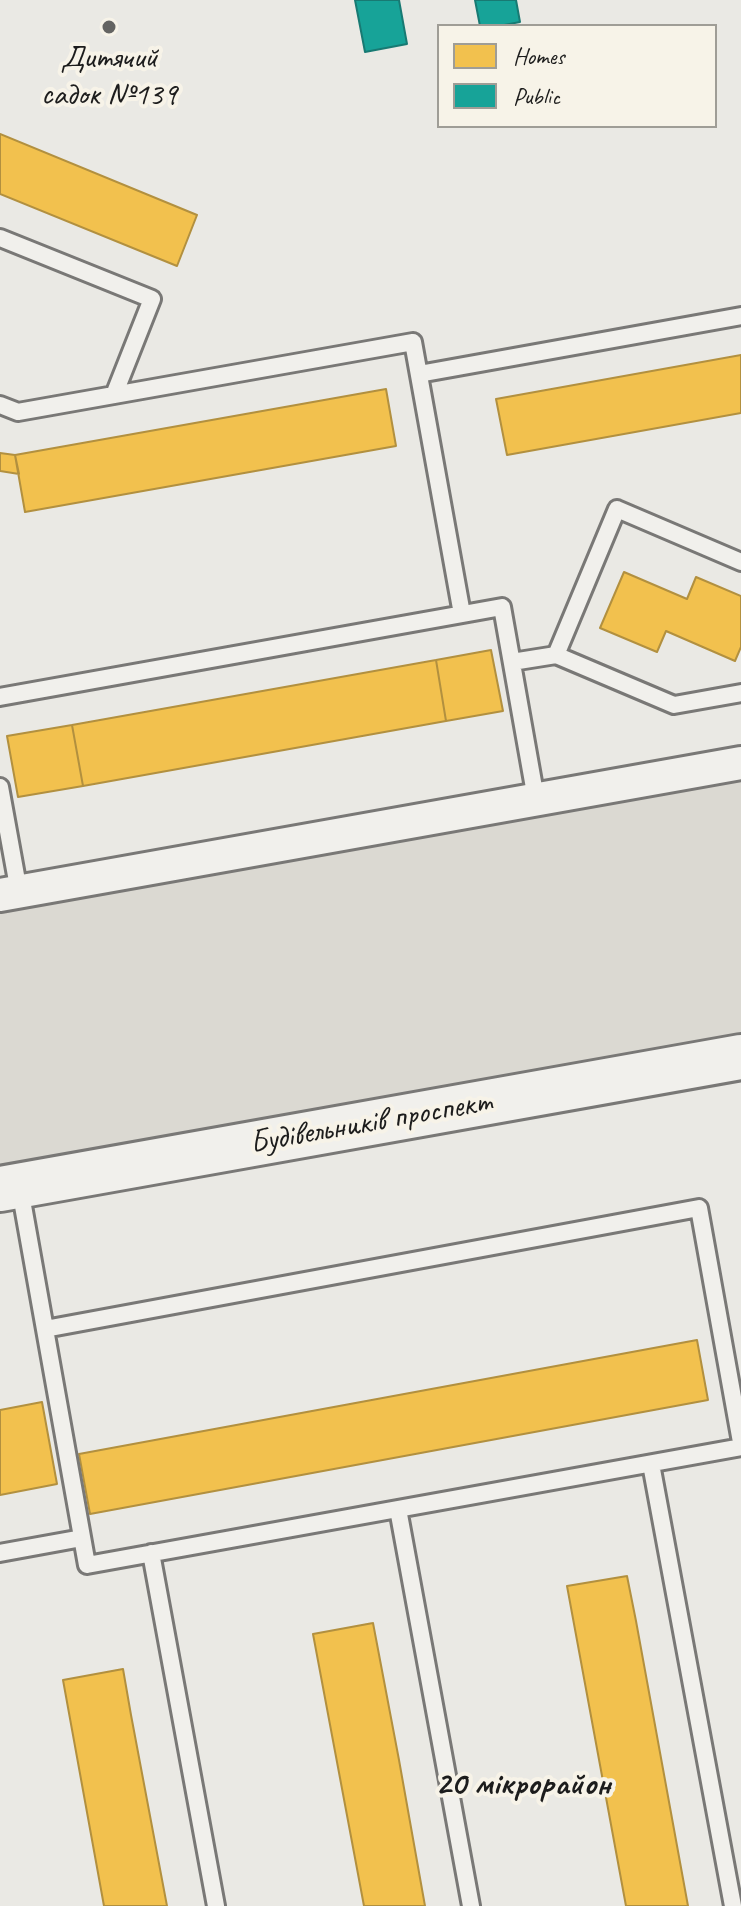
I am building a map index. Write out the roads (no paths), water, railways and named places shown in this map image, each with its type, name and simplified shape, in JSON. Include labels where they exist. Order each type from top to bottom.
[{"type":"main road","name":"Будівельників проспект","points":[[10,1188],[741,1057]]},
{"type":"street","points":[[10,893],[741,763]]},
{"type":"lane","points":[[0,238],[152,299],[114,395]]},
{"type":"lane","points":[[419,374],[741,316]]},
{"type":"lane","points":[[0,405],[18,412],[413,342],[462,614]]},
{"type":"lane","points":[[556,655],[617,509],[741,562]]},
{"type":"lane","points":[[0,697],[502,607],[536,799]]},
{"type":"lane","points":[[512,662],[556,655],[674,705],[741,693]]},
{"type":"lane","points":[[0,787],[10,893]]},
{"type":"lane","points":[[10,1188],[45,1329],[87,1565],[651,1464],[741,1445],[699,1208],[45,1329]]},
{"type":"lane","points":[[651,1464],[733,1906]]},
{"type":"lane","points":[[398,1509],[471,1906]]},
{"type":"lane","points":[[0,1553],[82,1538]]},
{"type":"lane","points":[[151,1553],[216,1906]]},
{"type":"place","name":"Дитячий садок №139","points":[[109,27]]},
{"type":"district","name":"20 мікрорайон","points":[[523,1785]]}]
